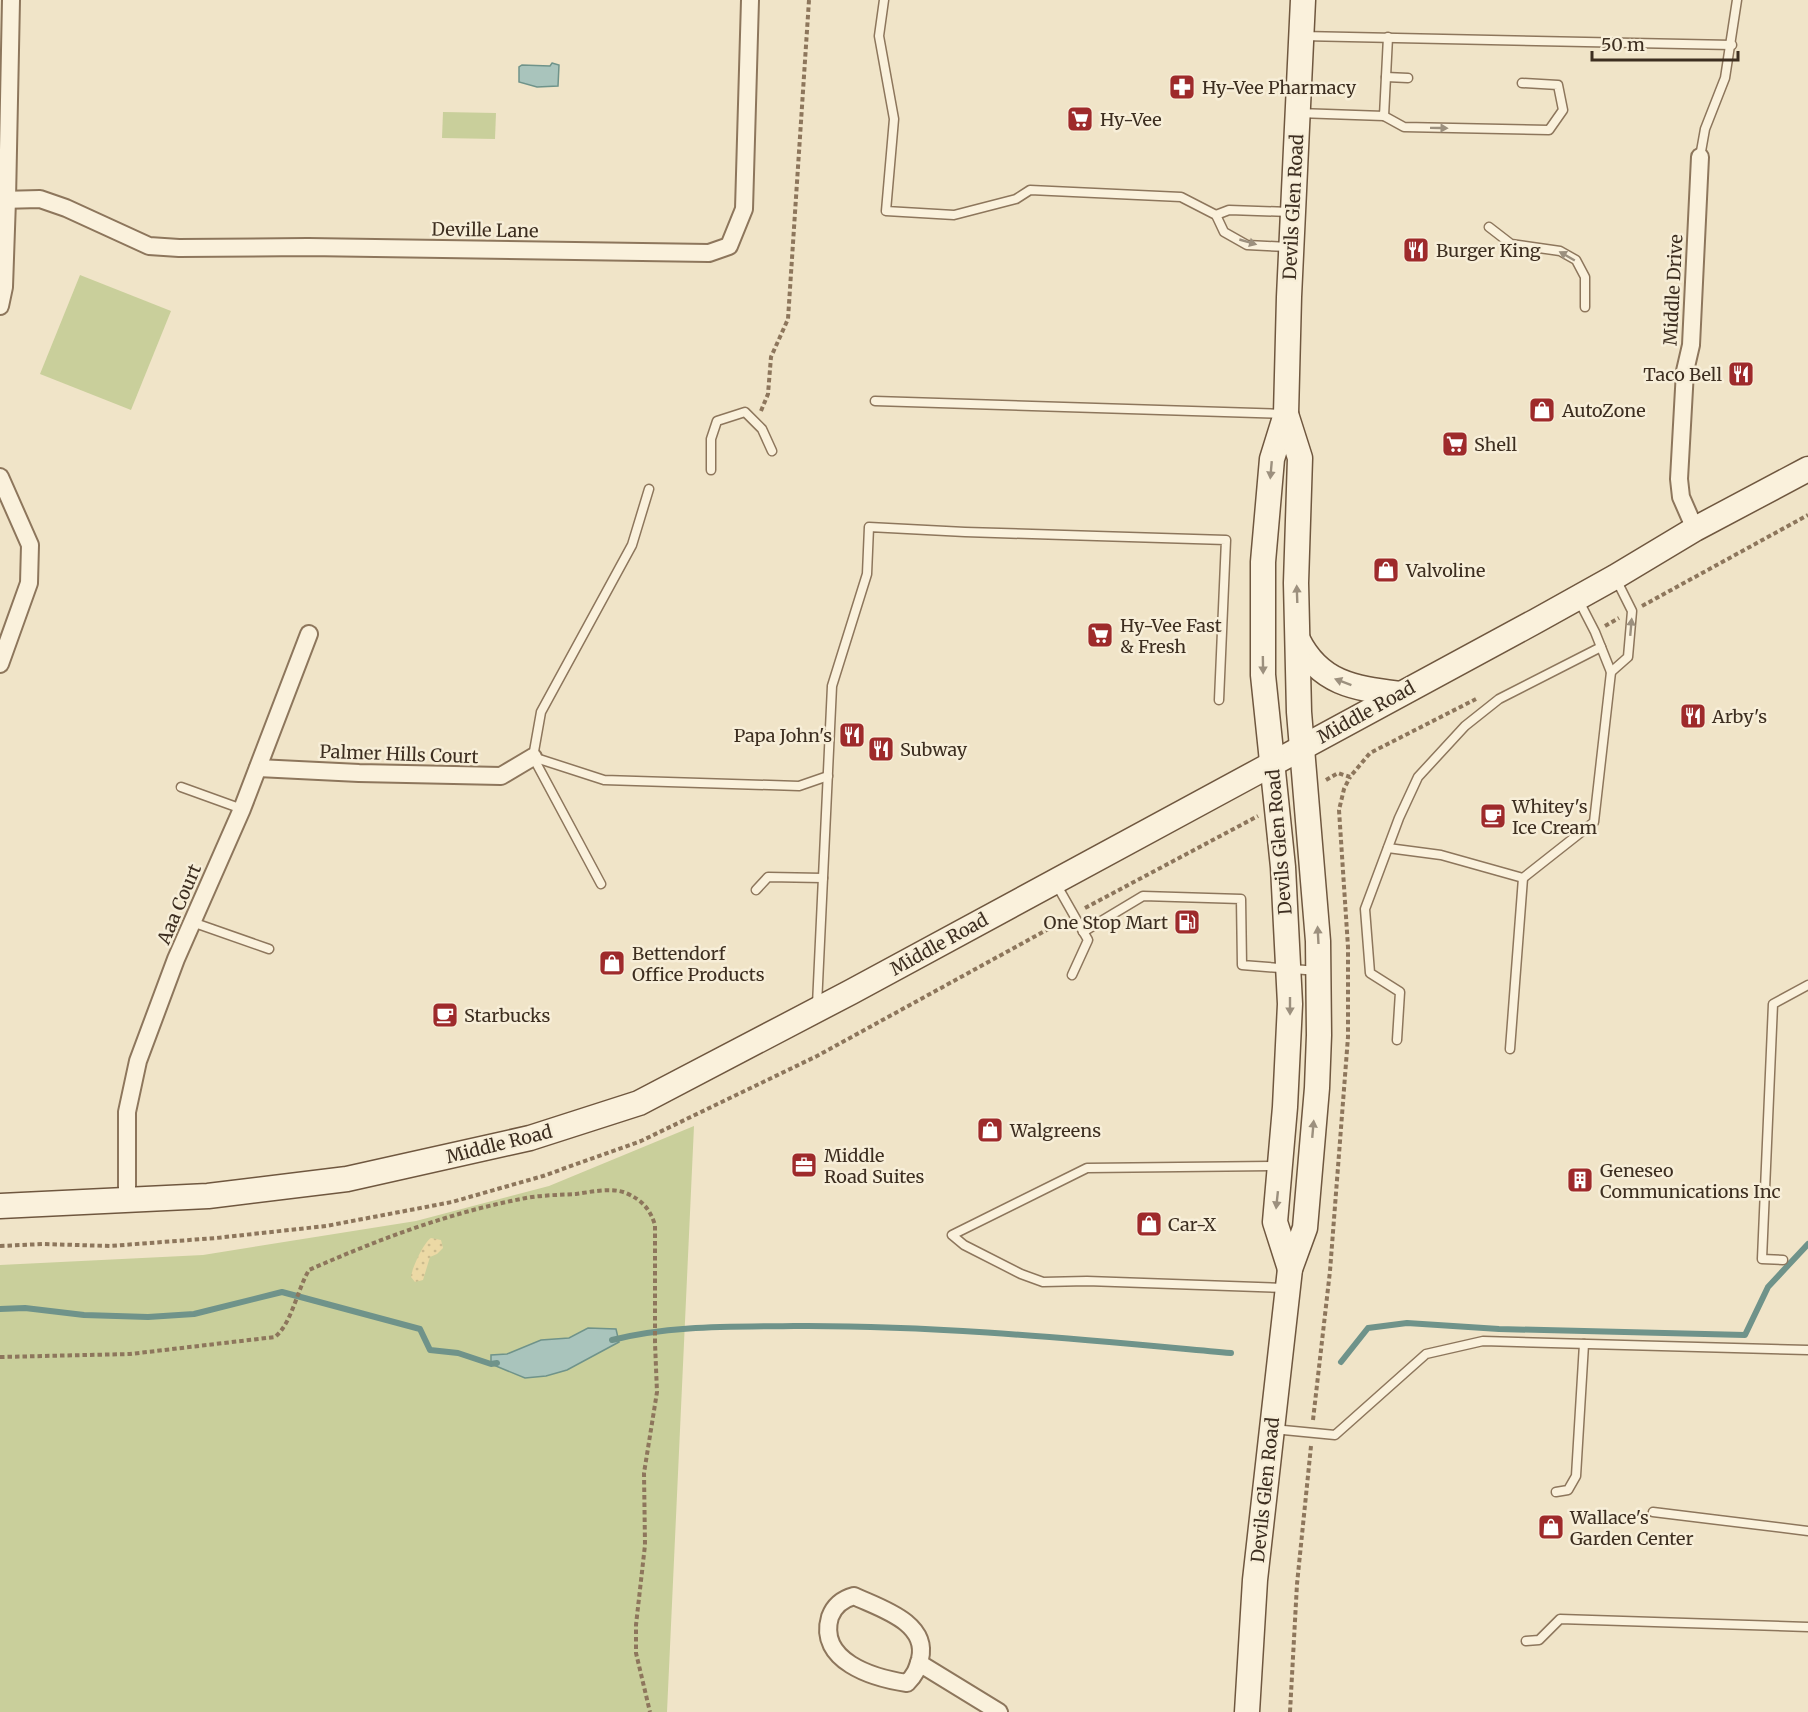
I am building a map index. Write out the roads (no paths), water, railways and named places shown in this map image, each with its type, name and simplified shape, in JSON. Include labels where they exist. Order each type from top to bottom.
[{"type":"main road","name":"Devils Glen Road","points":[[1289,1279],[1275,1222],[1288,1053],[1289,969],[1283,867],[1263,675],[1263,562],[1272,459],[1286,414],[1303,0]]},
{"type":"main road","name":"Devils Glen Road","points":[[1247,1712],[1255,1580],[1289,1279],[1305,1228],[1317,1088],[1319,1035],[1315,897],[1299,712],[1296,583],[1300,458],[1286,414]]},
{"type":"main road","name":"Middle Road","points":[[0,1206],[208,1196],[347,1179],[530,1138],[639,1103],[817,1010],[1578,598],[1695,529],[1808,470]]},
{"type":"main road","points":[[1298,640],[1304,653],[1323,673],[1342,683],[1366,690],[1400,694]]},
{"type":"street","name":"Deville Lane","points":[[4,200],[40,199],[66,208],[149,246],[159,247],[709,253],[729,246],[744,209],[750,0]]},
{"type":"street","points":[[0,306],[4,287],[7,10]]},
{"type":"street","name":"Middle Drive","points":[[1695,529],[1681,497],[1679,479],[1685,371],[1691,345],[1700,157]]},
{"type":"street","points":[[0,477],[30,545],[29,583],[0,664]]},
{"type":"street","name":"Aaa Court","points":[[127,1200],[127,1112],[138,1060],[192,922],[242,809],[309,634]]},
{"type":"street","name":"Palmer Hills Court","points":[[258,768],[501,776],[533,757]]},
{"type":"street","points":[[854,1596],[898,1616],[918,1634],[922,1651],[919,1663],[917,1673],[907,1683],[889,1681],[848,1665],[829,1641],[827,1628],[832,1612],[844,1598],[854,1596]]},
{"type":"street","points":[[919,1663],[999,1712]]},
{"type":"lane","points":[[884,0],[879,36],[894,119],[886,211],[954,216],[1016,199],[1030,190],[1181,196],[1216,215],[1224,232],[1247,244],[1292,247]]},
{"type":"lane","points":[[1700,157],[1706,129],[1725,78],[1732,45],[1737,0]]},
{"type":"lane","points":[[1302,36],[1732,45]]},
{"type":"lane","points":[[1383,116],[1388,37]]},
{"type":"lane","points":[[1386,77],[1408,78]]},
{"type":"lane","points":[[1298,113],[1383,116],[1404,127],[1549,130],[1563,110],[1558,85],[1522,83]]},
{"type":"lane","points":[[1216,215],[1229,210],[1293,212]]},
{"type":"lane","points":[[1490,227],[1510,244],[1560,251],[1576,260],[1585,277],[1585,307]]},
{"type":"lane","points":[[875,401],[1286,414]]},
{"type":"lane","points":[[711,470],[711,439],[717,421],[745,412],[762,429],[772,451]]},
{"type":"lane","points":[[601,884],[533,757],[541,712],[632,545],[649,489]]},
{"type":"lane","points":[[817,1010],[832,686],[867,574],[869,527],[1226,540],[1219,700]]},
{"type":"lane","points":[[1611,672],[1628,657],[1632,611],[1615,577]]},
{"type":"lane","points":[[1510,1048],[1523,878],[1594,822],[1611,672],[1578,598]]},
{"type":"lane","points":[[1397,1040],[1400,992],[1370,973],[1365,909],[1418,777],[1466,726],[1499,699],[1601,647]]},
{"type":"lane","points":[[533,757],[604,780],[799,786],[828,776]]},
{"type":"lane","points":[[181,787],[242,809]]},
{"type":"lane","points":[[1388,848],[1441,855],[1523,878]]},
{"type":"lane","points":[[756,890],[768,877],[823,878]]},
{"type":"lane","points":[[1054,881],[1088,940],[1072,975]]},
{"type":"lane","points":[[1083,932],[1143,896],[1241,899],[1242,965],[1318,971]]},
{"type":"lane","points":[[192,922],[269,949]]},
{"type":"lane","points":[[1783,1260],[1762,1258],[1773,1004],[1808,985]]},
{"type":"lane","points":[[1280,1166],[1087,1168],[952,1234],[964,1245],[1043,1282],[1289,1279]]},
{"type":"lane","points":[[1272,1429],[1335,1435],[1426,1354],[1483,1341],[1808,1350]]},
{"type":"lane","points":[[1556,1492],[1568,1490],[1576,1476],[1584,1344]]},
{"type":"lane","points":[[1653,1512],[1808,1532]]},
{"type":"lane","points":[[1526,1641],[1539,1640],[1560,1619],[1808,1627]]},
{"type":"water","points":[[552,63],[559,65],[558,86],[537,87],[519,82],[519,67],[522,65],[550,66]]},
{"type":"water","points":[[588,1328],[616,1329],[619,1342],[567,1370],[546,1376],[525,1378],[491,1364],[491,1355],[507,1354],[541,1340],[569,1338]]},
{"type":"waterway","points":[[1341,1362],[1368,1328],[1407,1323],[1499,1329],[1745,1335],[1768,1287],[1808,1244]]},
{"type":"waterway","points":[[0,1309],[25,1308],[84,1315],[148,1317],[194,1314],[282,1292],[420,1329],[430,1350],[458,1353],[491,1364],[497,1363]]},
{"type":"waterway","points":[[612,1340],[657,1332],[703,1328],[849,1326],[1013,1334],[1231,1353]]},
{"type":"place","name":"Hy-Vee Pharmacy","points":[[1182,87]]},
{"type":"place","name":"Hy-Vee","points":[[1080,119]]},
{"type":"place","name":"Burger King","points":[[1416,250]]},
{"type":"place","name":"Taco Bell","points":[[1741,374]]},
{"type":"place","name":"AutoZone","points":[[1542,410]]},
{"type":"place","name":"Shell","points":[[1455,444]]},
{"type":"place","name":"Valvoline","points":[[1386,570]]},
{"type":"place","name":"Hy-Vee Fast & Fresh","points":[[1100,635]]},
{"type":"place","name":"Arby's","points":[[1693,716]]},
{"type":"place","name":"Papa John's","points":[[852,735]]},
{"type":"place","name":"Subway","points":[[881,749]]},
{"type":"place","name":"Whitey's Ice Cream","points":[[1493,816]]},
{"type":"place","name":"One Stop Mart","points":[[1187,922]]},
{"type":"place","name":"Bettendorf Office Products","points":[[612,963]]},
{"type":"place","name":"Starbucks","points":[[445,1015]]},
{"type":"place","name":"Walgreens","points":[[990,1130]]},
{"type":"place","name":"Middle Road Suites","points":[[804,1165]]},
{"type":"place","name":"Geneseo Communications Inc","points":[[1580,1180]]},
{"type":"place","name":"Car-X","points":[[1149,1224]]},
{"type":"place","name":"Wallace's Garden Center","points":[[1551,1527]]}]
